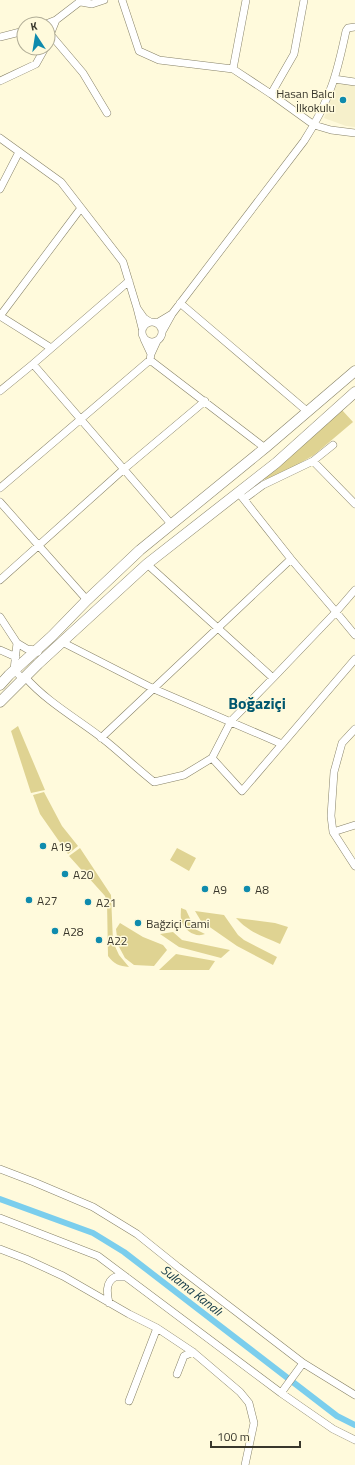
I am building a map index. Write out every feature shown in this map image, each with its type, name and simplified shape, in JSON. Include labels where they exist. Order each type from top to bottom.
[{"type":"main road","points":[[0,685],[140,550],[355,372]]},
{"type":"main road","points":[[0,702],[62,642],[147,564],[241,495],[355,392]]},
{"type":"street","points":[[56,20],[82,1],[92,4],[104,0]]},
{"type":"street","points":[[122,0],[139,51],[159,60],[233,69],[314,124],[331,130],[355,132]]},
{"type":"street","points":[[233,69],[246,0]]},
{"type":"street","points":[[271,94],[294,54],[304,0]]},
{"type":"street","points":[[0,488],[82,419],[150,357],[156,341],[161,337],[162,332],[172,314],[304,141],[314,124],[334,79],[346,31],[348,28],[355,27]]},
{"type":"street","points":[[0,37],[16,33]]},
{"type":"street","points":[[56,44],[83,73],[107,113]]},
{"type":"street","points":[[0,81],[36,64],[40,56]]},
{"type":"street","points":[[334,79],[355,82]]},
{"type":"street","points":[[0,138],[60,182],[123,262],[137,308],[142,328],[142,336],[150,357],[265,448]]},
{"type":"street","points":[[0,189],[19,152]]},
{"type":"street","points":[[51,348],[0,316],[81,208]]},
{"type":"street","points":[[0,391],[129,281]]},
{"type":"street","points":[[180,303],[308,412]]},
{"type":"street","points":[[137,308],[144,318],[161,326],[162,332]]},
{"type":"street","points":[[142,328],[144,325],[172,314]]},
{"type":"street","points":[[144,339],[151,342],[156,341]]},
{"type":"street","points":[[33,364],[172,525]]},
{"type":"street","points":[[0,580],[124,469],[205,401]]},
{"type":"street","points":[[333,445],[313,461],[241,495],[291,559],[355,635]]},
{"type":"street","points":[[313,461],[355,504]]},
{"type":"street","points":[[0,502],[87,600]]},
{"type":"street","points":[[101,738],[291,559]]},
{"type":"street","points":[[147,564],[272,678]]},
{"type":"street","points":[[17,643],[14,670],[48,700],[101,738],[154,782],[184,775],[212,758],[231,721],[336,612],[355,590]]},
{"type":"street","points":[[0,617],[17,643],[27,649],[36,650],[45,658]]},
{"type":"street","points":[[62,642],[154,689],[282,744]]},
{"type":"street","points":[[0,650],[16,657]]},
{"type":"street","points":[[212,758],[242,791],[355,659]]},
{"type":"street","points":[[355,729],[342,743],[334,772],[331,816],[333,832],[355,866]]},
{"type":"street","points":[[333,832],[355,825]]},
{"type":"street","points":[[0,1169],[93,1207],[136,1234],[178,1268],[303,1363],[355,1395]]},
{"type":"street","points":[[0,1218],[98,1256],[333,1429],[355,1440]]},
{"type":"street","points":[[0,1249],[63,1276],[109,1303],[157,1328],[193,1352],[240,1392],[249,1403],[254,1423],[245,1465]]},
{"type":"street","points":[[109,1303],[107,1291],[110,1282],[115,1277],[126,1277]]},
{"type":"street","points":[[130,1401],[157,1328]]},
{"type":"street","points":[[177,1374],[184,1356],[193,1352]]},
{"type":"street","points":[[282,1391],[303,1363]]},
{"type":"shaded area","name":"Hasan Balcı İlkokulu","points":[[338,80],[355,82],[355,127],[346,126],[324,118]]},
{"type":"shaded area","points":[[342,410],[353,422],[314,455],[276,477],[261,480]]},
{"type":"shaded area","points":[[18,726],[45,790],[31,793],[11,731]]},
{"type":"shaded area","points":[[44,792],[62,826],[78,846],[68,854],[40,814],[33,795]]},
{"type":"shaded area","points":[[80,848],[111,895],[113,942],[119,955],[129,967],[117,964],[108,956],[107,902],[105,896],[69,856]]},
{"type":"shaded area","points":[[177,848],[196,858],[189,871],[170,860]]},
{"type":"shaded area","points":[[181,908],[186,910],[195,929],[205,934],[198,935],[188,931],[181,920]]},
{"type":"shaded area","points":[[195,911],[224,915],[238,935],[244,940],[277,957],[273,965],[237,946],[201,921]]},
{"type":"shaded area","points":[[236,918],[275,923],[288,927],[280,944],[251,931]]},
{"type":"shaded area","points":[[120,923],[143,937],[163,945],[167,950],[154,966],[134,965],[125,958],[118,945],[116,929]]},
{"type":"shaded area","points":[[173,932],[182,940],[230,950],[221,958],[179,947],[160,934]]},
{"type":"shaded area","points":[[176,954],[215,961],[209,970],[159,970]]},
{"type":"waterway","name":"Sulama Kanalı","points":[[0,1199],[93,1233],[124,1252],[337,1416],[355,1425]]},
{"type":"place","name":"Hasan Balcı İlkokulu","points":[[343,100]]},
{"type":"place","name":"A19","points":[[43,846]]},
{"type":"place","name":"A20","points":[[65,874]]},
{"type":"place","name":"A9","points":[[205,889]]},
{"type":"place","name":"A8","points":[[247,889]]},
{"type":"place","name":"A27","points":[[29,900]]},
{"type":"place","name":"A21","points":[[88,902]]},
{"type":"place","name":"Bağziçi Cami","points":[[138,923]]},
{"type":"place","name":"A28","points":[[55,931]]},
{"type":"place","name":"A22","points":[[99,940]]},
{"type":"district","name":"Boğaziçi","points":[[257,703]]}]
